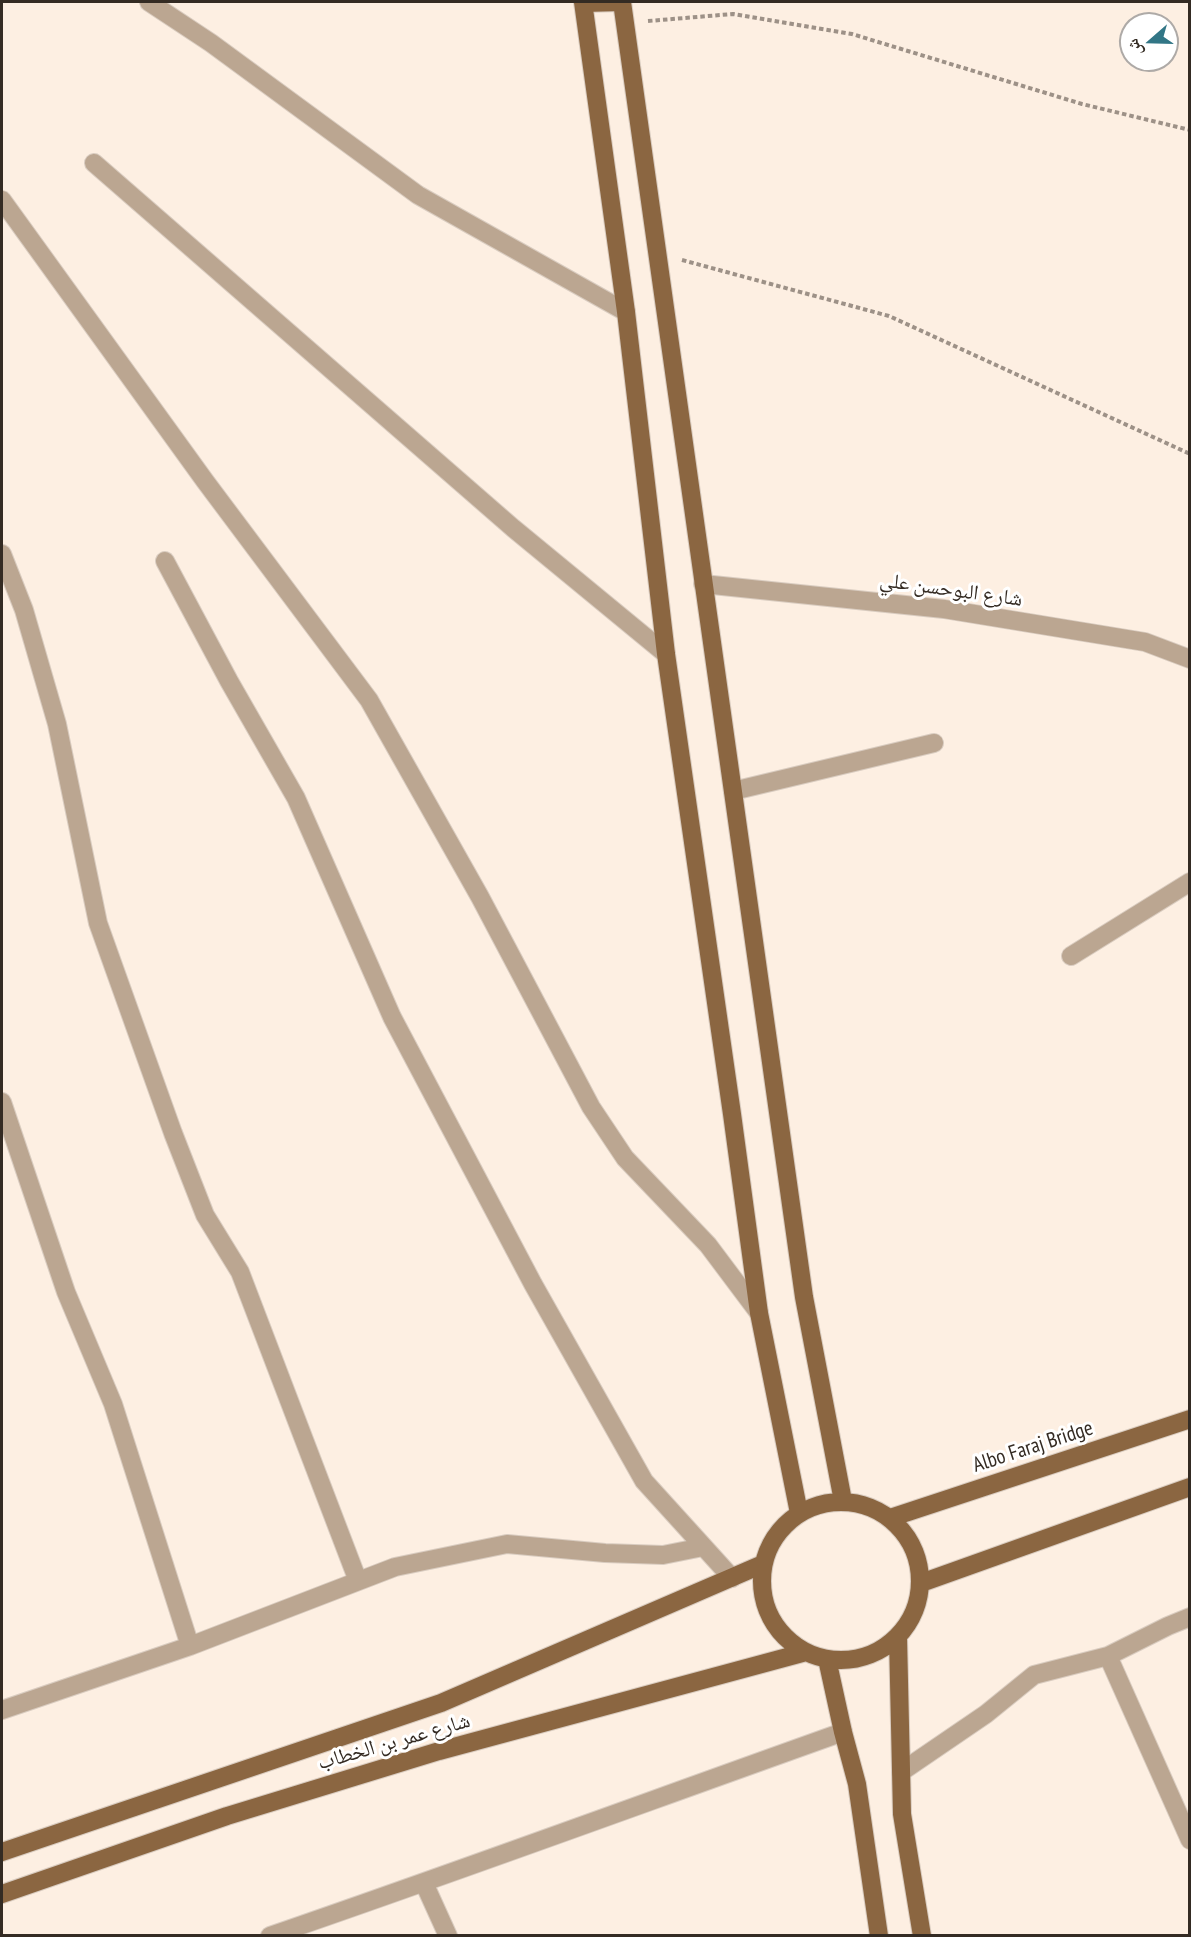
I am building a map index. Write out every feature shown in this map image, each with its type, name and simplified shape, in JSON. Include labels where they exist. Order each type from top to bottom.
[{"type":"main road","points":[[799,1513],[759,1313],[666,654],[626,312],[583,2],[622,2],[804,1296],[843,1501]]},
{"type":"main road","name":"Albo Faraj Bridge","points":[[890,1518],[1190,1419]]},
{"type":"main road","points":[[921,1583],[1190,1487]]},
{"type":"main road","points":[[843,1501],[868,1505],[890,1518],[907,1536],[918,1558],[921,1583],[915,1612],[898,1637],[878,1652],[853,1660],[827,1659],[806,1652],[784,1637],[770,1616],[762,1590],[763,1564],[770,1544],[783,1526],[799,1513],[820,1503],[843,1501]]},
{"type":"main road","name":"شارع عمر بن الخطاب","points":[[2,1852],[441,1703],[763,1564]]},
{"type":"main road","points":[[898,1637],[902,1814],[922,1935]]},
{"type":"main road","name":"شارع عمر بن الخطاب","points":[[2,1894],[227,1816],[427,1754],[806,1652]]},
{"type":"main road","points":[[827,1659],[857,1784],[879,1935]]},
{"type":"street","points":[[149,2],[211,43],[418,195],[626,312]]},
{"type":"street","points":[[94,163],[513,528],[666,654]]},
{"type":"street","points":[[2,200],[198,471],[369,700],[480,897],[591,1107],[626,1158],[708,1245],[759,1313]]},
{"type":"street","points":[[2,554],[24,610],[57,723],[98,923],[173,1133],[205,1215],[240,1272],[358,1581]]},
{"type":"street","points":[[165,561],[229,681],[296,798],[392,1017],[533,1284],[644,1481],[732,1578]]},
{"type":"street","name":"شارع البوحسن علي","points":[[703,584],[944,609],[1145,642],[1190,659]]},
{"type":"street","points":[[733,790],[934,743]]},
{"type":"street","points":[[1071,956],[1190,882]]},
{"type":"street","points":[[2,1102],[66,1293],[113,1404],[190,1646]]},
{"type":"street","points":[[2,1710],[190,1646],[395,1567],[507,1544],[605,1553],[663,1555],[703,1547]]},
{"type":"street","points":[[901,1772],[986,1714],[1034,1675],[1108,1656],[1190,1617]]},
{"type":"street","points":[[1108,1656],[1190,1840]]},
{"type":"street","points":[[270,1935],[424,1883],[843,1732]]},
{"type":"street","points":[[424,1883],[448,1935]]},
{"type":"path","points":[[625,23],[733,14],[852,34],[1082,104],[1190,130]]},
{"type":"path","points":[[658,254],[889,316],[1190,454]]}]
